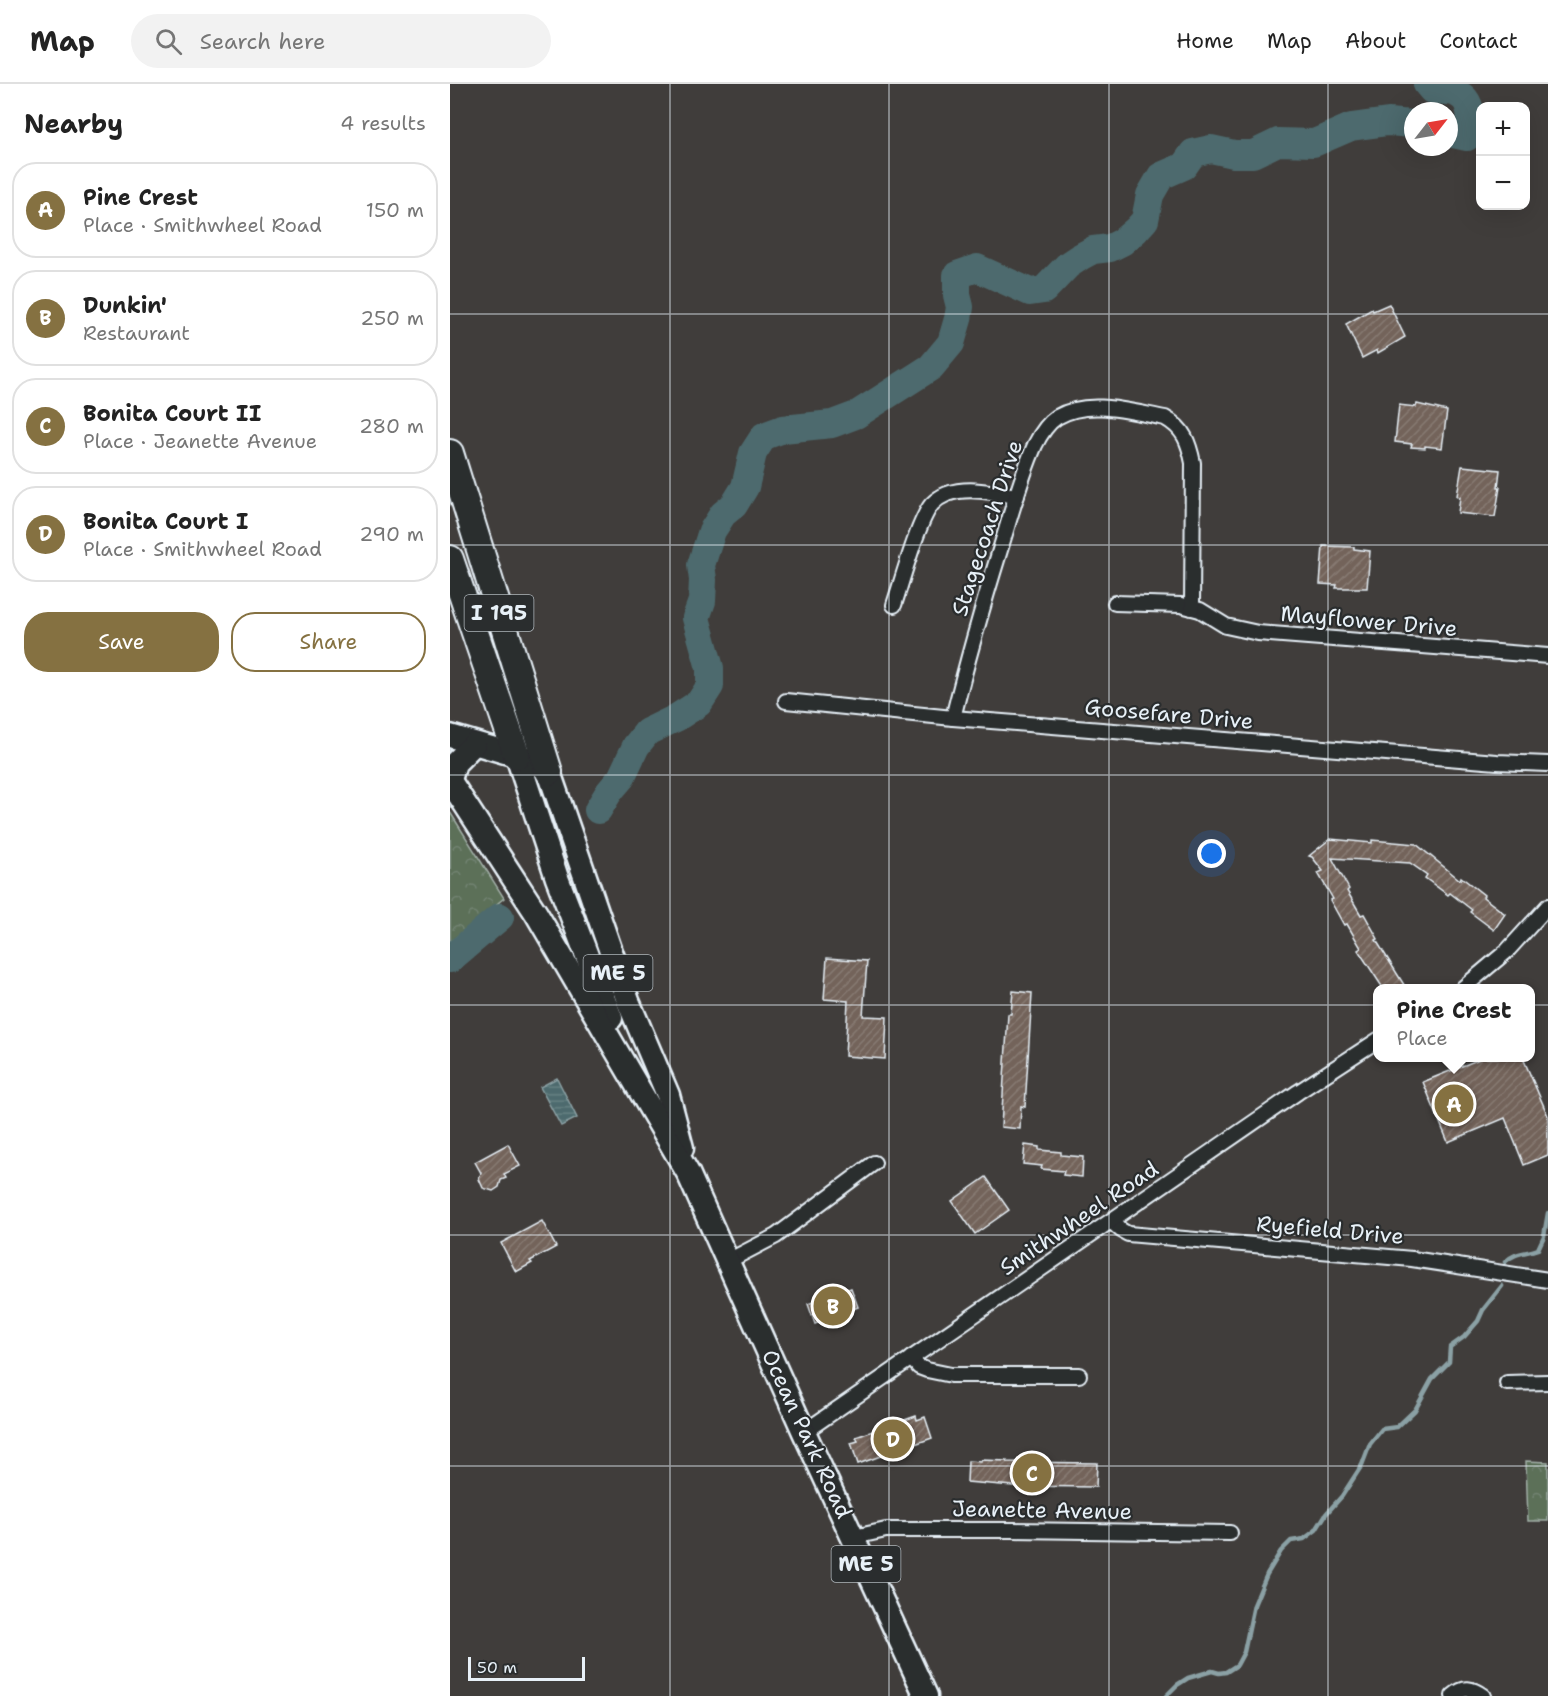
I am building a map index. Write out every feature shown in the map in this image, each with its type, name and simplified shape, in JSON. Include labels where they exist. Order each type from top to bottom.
[{"type":"highway","name":"I 195","points":[[450,453],[549,772]]},
{"type":"highway","name":"I 195","points":[[450,559],[517,756]]},
{"type":"main road","points":[[450,736],[536,761],[549,772]]},
{"type":"main road","points":[[450,780],[455,763],[474,744]]},
{"type":"main road","points":[[517,756],[576,929],[648,1105]]},
{"type":"main road","name":"Ocean Park Road","points":[[549,772],[625,991],[668,1095],[688,1173]]},
{"type":"main road","name":"Ocean Park Road","points":[[450,780],[536,913],[688,1173],[926,1696]]},
{"type":"street","name":"Stagecoach Drive","points":[[953,718],[965,666],[1035,444],[1056,418],[1072,410],[1089,407],[1165,418],[1174,423],[1185,435],[1193,463],[1192,608]]},
{"type":"street","points":[[894,605],[924,516],[933,503],[947,494],[962,491],[1017,496]]},
{"type":"street","name":"Mayflower Drive","points":[[1115,603],[1167,604],[1192,608],[1200,610],[1226,627],[1258,633],[1548,656]]},
{"type":"street","name":"Goosefare Drive","points":[[786,701],[953,718],[1548,764]]},
{"type":"street","points":[[1468,984],[1507,951],[1548,906]]},
{"type":"street","name":"Smithwheel Road","points":[[804,1432],[1373,1043]]},
{"type":"street","points":[[728,1261],[776,1236],[874,1163]]},
{"type":"street","name":"Ryefield Drive","points":[[1112,1222],[1128,1234],[1412,1259],[1548,1280]]},
{"type":"street","points":[[911,1358],[919,1367],[951,1375],[1079,1375]]},
{"type":"street","points":[[1507,1383],[1548,1382]]},
{"type":"street","name":"Jeanette Avenue","points":[[854,1537],[886,1530],[1230,1533]]},
{"type":"street","points":[[1453,1696],[1460,1690],[1477,1693]]},
{"type":"green space","points":[[450,812],[504,898],[450,942]]},
{"type":"green space","points":[[1526,1461],[1548,1462],[1548,1521],[1528,1521]]},
{"type":"water","points":[[557,1078],[577,1118],[561,1126],[540,1087]]},
{"type":"building","points":[[1389,304],[1405,337],[1378,353],[1377,350],[1362,358],[1346,324],[1372,309],[1373,311]]},
{"type":"building","points":[[1417,404],[1447,411],[1442,448],[1411,447],[1412,444],[1395,442],[1399,405],[1416,407]]},
{"type":"building","points":[[1462,466],[1500,470],[1495,517],[1458,513],[1460,497],[1457,496]]},
{"type":"building","points":[[1323,546],[1354,547],[1354,549],[1370,551],[1367,588],[1336,588],[1337,585],[1320,584]]},
{"type":"building","points":[[1330,839],[1416,844],[1460,880],[1461,877],[1484,895],[1483,897],[1505,914],[1494,930],[1450,893],[1448,895],[1425,878],[1427,875],[1410,863],[1332,858],[1349,889],[1347,891],[1361,915],[1364,914],[1378,939],[1376,940],[1404,984],[1380,984],[1358,950],[1361,948],[1347,924],[1344,925],[1330,900],[1333,899],[1318,873],[1323,871],[1309,856]]},
{"type":"building","points":[[827,958],[867,961],[863,1016],[887,1017],[885,1059],[845,1056],[848,1001],[824,999]]},
{"type":"building","points":[[1013,991],[1032,993],[1025,1107],[1021,1106],[1020,1129],[1001,1127],[1008,1014],[1011,1014]]},
{"type":"building","points":[[1472,1062],[1525,1062],[1548,1116],[1548,1155],[1524,1165],[1505,1118],[1448,1142],[1423,1082]]},
{"type":"building","points":[[508,1144],[520,1166],[504,1174],[506,1178],[501,1180],[499,1187],[493,1191],[483,1188],[479,1179],[481,1173],[475,1162]]},
{"type":"building","points":[[1025,1145],[1039,1147],[1039,1150],[1061,1152],[1061,1155],[1083,1157],[1082,1177],[1063,1175],[1064,1171],[1041,1169],[1042,1166],[1023,1164]]},
{"type":"building","points":[[986,1177],[1009,1210],[975,1234],[952,1201]]},
{"type":"building","points":[[542,1221],[556,1247],[530,1261],[532,1263],[516,1272],[501,1243]]},
{"type":"building","points":[[851,1288],[858,1307],[815,1324],[808,1304]]},
{"type":"building","points":[[916,1416],[917,1420],[925,1417],[932,1438],[858,1464],[851,1443],[858,1441],[856,1437]]},
{"type":"building","points":[[981,1460],[1097,1463],[1096,1487],[1013,1486],[967,1482],[968,1461],[981,1462]]},
{"type":"waterway","points":[[1427,84],[1432,90],[1456,93],[1466,101],[1469,106],[1470,125],[1467,137],[1458,135]]},
{"type":"waterway","points":[[598,810],[621,778],[636,746],[647,732],[676,718],[699,703],[710,686],[710,668],[696,618],[702,601],[701,565],[712,531],[723,514],[734,505],[745,487],[753,453],[764,436],[783,429],[832,424],[856,415],[931,367],[951,343],[958,319],[960,307],[957,295],[957,275],[977,268],[1030,292],[1044,290],[1068,265],[1080,257],[1093,250],[1110,248],[1122,242],[1145,220],[1150,195],[1161,176],[1184,166],[1193,153],[1211,149],[1234,154],[1253,154],[1278,142],[1314,143],[1351,127],[1388,122],[1404,123]]},
{"type":"waterway","points":[[450,959],[500,917]]},
{"type":"waterway","points":[[1505,1262],[1516,1255],[1538,1249],[1544,1236],[1548,1213]]},
{"type":"waterway","points":[[1166,1696],[1188,1678],[1212,1671],[1226,1672],[1237,1665],[1244,1652],[1254,1605],[1267,1574],[1281,1551],[1291,1541],[1304,1539],[1316,1530],[1362,1465],[1370,1444],[1382,1429],[1397,1427],[1415,1410],[1432,1379],[1449,1362],[1450,1347],[1464,1337],[1478,1321],[1483,1310],[1502,1286]]},
{"type":"place","name":"Pine Crest","points":[[1454,1104]]},
{"type":"place","name":"Dunkin'","points":[[833,1306]]},
{"type":"place","name":"Bonita Court I","points":[[893,1439]]},
{"type":"place","name":"Bonita Court II","points":[[1032,1473]]}]
